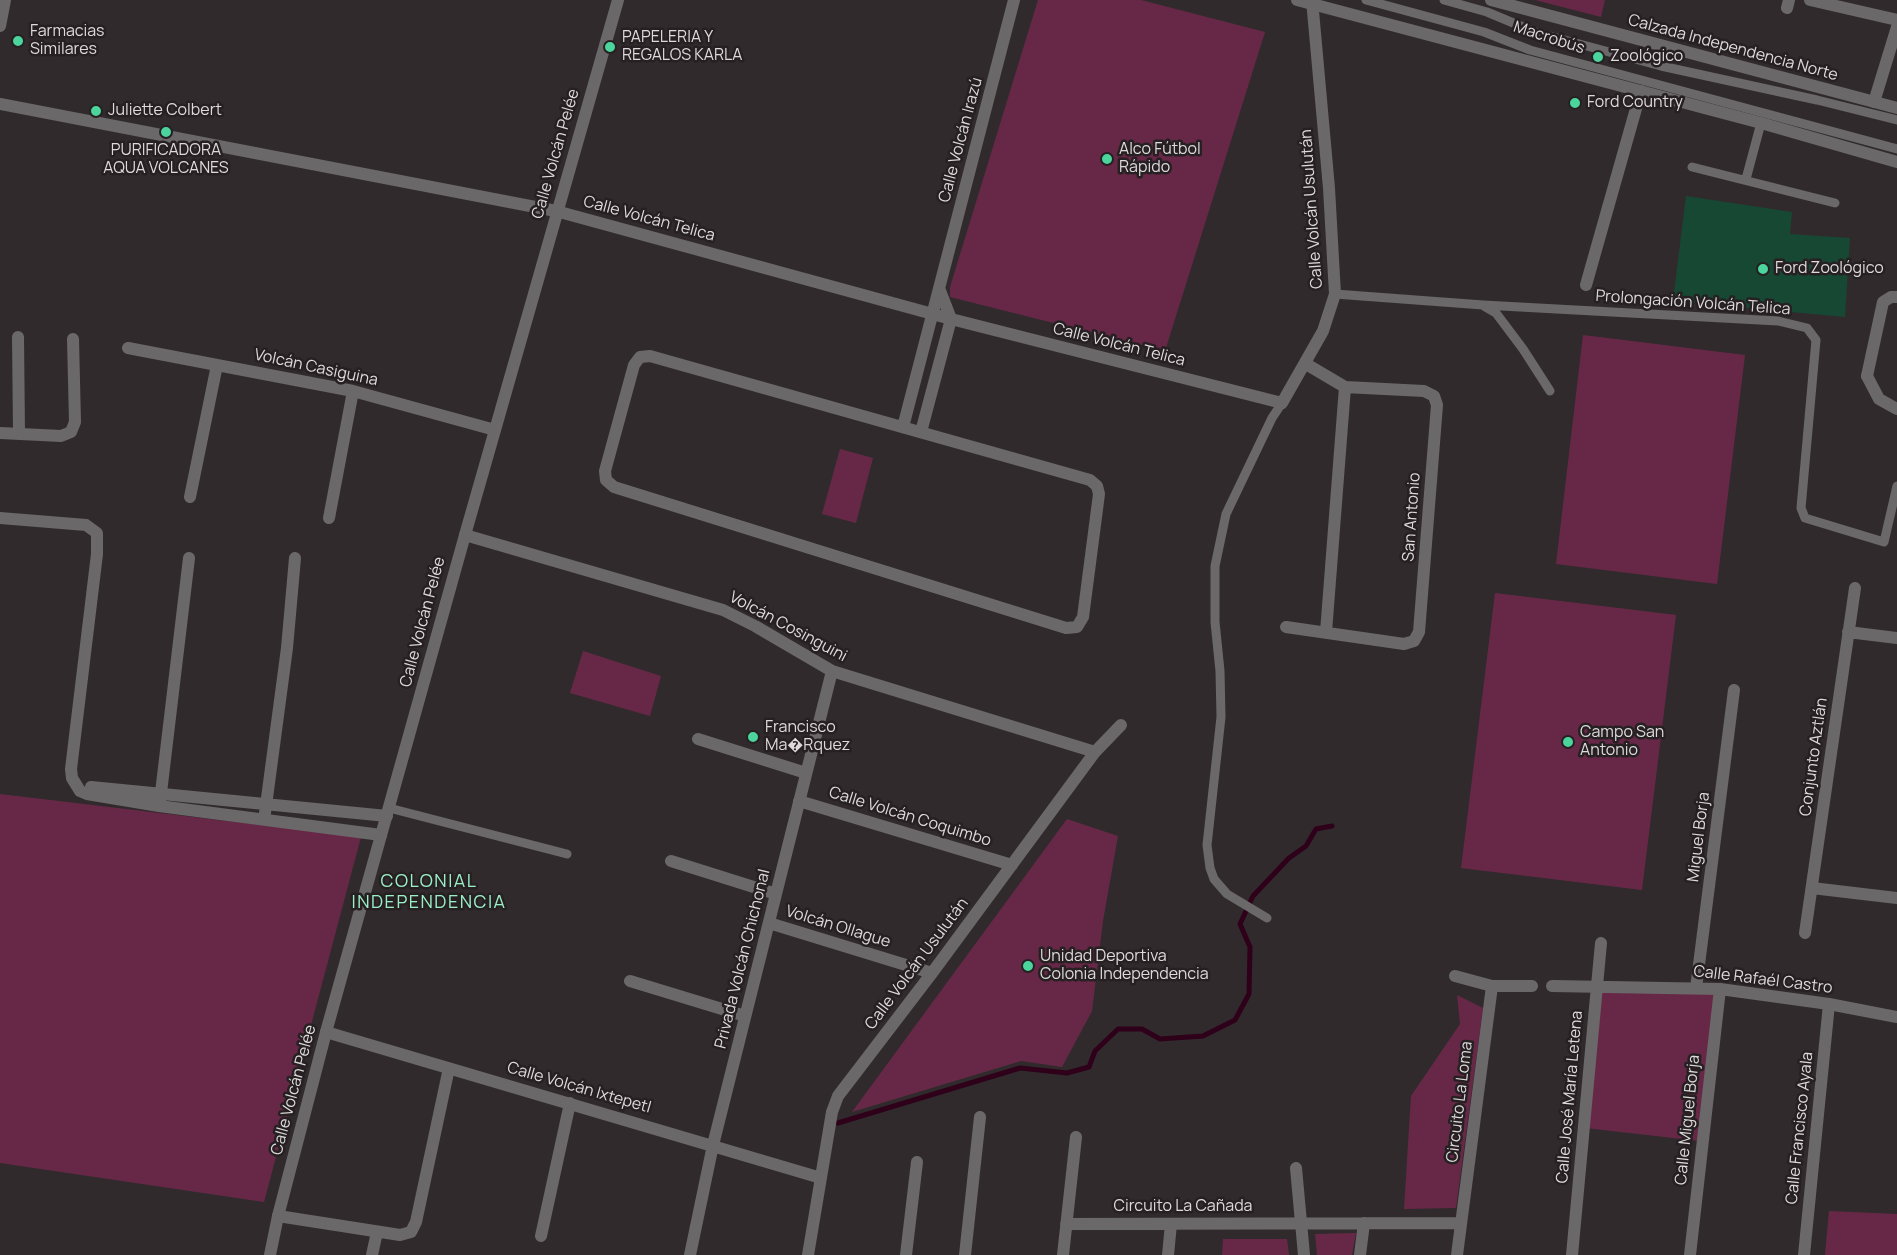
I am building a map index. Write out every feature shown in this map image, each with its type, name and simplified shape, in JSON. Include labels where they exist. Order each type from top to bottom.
[{"type":"street","points":[[0,26],[4,0]]},
{"type":"street","name":"Calle Volcán Pelée","points":[[270,1255],[326,1032],[556,211],[618,0]]},
{"type":"street","name":"Calle Volcán Irazú","points":[[903,427],[1014,0]]},
{"type":"street","points":[[1297,0],[1312,2],[1761,123],[1897,162]]},
{"type":"street","name":"Calzada Independencia Norte","points":[[1491,0],[1897,108]]},
{"type":"street","points":[[1810,0],[1897,20]]},
{"type":"street","name":"Calle Volcán Usulután","points":[[1282,403],[1323,331],[1335,294],[1329,188],[1312,2]]},
{"type":"street","points":[[1874,102],[1897,27]]},
{"type":"street","points":[[1586,285],[1641,91]]},
{"type":"street","name":"Calle Volcán Telica","points":[[0,104],[556,211],[951,319],[1282,403]]},
{"type":"street","points":[[921,432],[951,319],[939,288]]},
{"type":"street","points":[[1897,297],[1891,297],[1883,302],[1867,376],[1879,399],[1897,410]]},
{"type":"street","points":[[18,337],[19,433]]},
{"type":"street","points":[[0,433],[61,436],[71,432],[75,422],[73,339]]},
{"type":"street","name":"Volcán Casiguina","points":[[128,348],[353,391],[495,430]]},
{"type":"street","points":[[650,356],[903,427],[1090,480],[1097,486],[1099,494],[1083,617],[1077,627],[1066,628],[614,487],[606,480],[605,471],[616,428],[634,365],[640,357],[650,356]]},
{"type":"street","name":"San Antonio","points":[[1286,627],[1404,644],[1414,641],[1419,632],[1437,405],[1434,396],[1425,391],[1345,387],[1306,364]]},
{"type":"street","points":[[190,497],[217,365]]},
{"type":"street","points":[[1326,632],[1345,387]]},
{"type":"street","points":[[329,518],[353,391]]},
{"type":"street","points":[[909,401],[928,407]]},
{"type":"street","points":[[0,518],[86,525],[97,532],[97,554],[71,768],[75,785],[264,820],[381,835]]},
{"type":"street","name":"Volcán Cosinguini","points":[[465,535],[723,610],[832,671],[1095,752]]},
{"type":"street","points":[[160,800],[189,558]]},
{"type":"street","points":[[264,820],[287,648],[295,558]]},
{"type":"street","name":"Conjunto Aztlán","points":[[1805,933],[1855,588]]},
{"type":"street","points":[[1848,632],[1897,638]]},
{"type":"street","name":"Privada Volcán Chichonal","points":[[690,1255],[713,1145],[832,671]]},
{"type":"street","name":"Miguel Borja","points":[[1696,988],[1734,690]]},
{"type":"street","name":"Calle Volcán Usulután","points":[[808,1255],[832,1112],[838,1096],[933,973],[1095,752],[1121,725]]},
{"type":"street","points":[[698,739],[806,773]]},
{"type":"street","points":[[160,800],[388,812]]},
{"type":"street","name":"Calle Volcán Coquimbo","points":[[799,801],[1012,865]]},
{"type":"street","name":"Volcán Ollague","points":[[671,861],[776,894]]},
{"type":"street","points":[[1812,888],[1897,898]]},
{"type":"street","name":"Volcán Ollague","points":[[769,923],[933,973]]},
{"type":"street","name":"Calle José María Letena","points":[[1572,1255],[1601,943]]},
{"type":"street","points":[[1455,976],[1492,986],[1532,986]]},
{"type":"street","points":[[630,981],[745,1016]]},
{"type":"street","name":"Circuito La Loma","points":[[1457,1255],[1492,986]]},
{"type":"street","name":"Calle Rafaél Castro","points":[[1552,986],[1720,989],[1829,1004],[1897,1017]]},
{"type":"street","name":"Calle Miguel Borja","points":[[1690,1255],[1720,989]]},
{"type":"street","name":"Calle Francisco Ayala","points":[[1804,1255],[1829,1004]]},
{"type":"street","name":"Calle Volcán Ixtepetl","points":[[326,1032],[821,1178]]},
{"type":"street","points":[[278,1216],[400,1235],[411,1232],[416,1222],[449,1068]]},
{"type":"street","points":[[541,1236],[570,1103]]},
{"type":"street","points":[[964,1255],[980,1117]]},
{"type":"street","points":[[1063,1255],[1076,1137]]},
{"type":"street","points":[[906,1255],[916,1162]]},
{"type":"street","points":[[1296,1168],[1304,1255]]},
{"type":"street","points":[[1301,1223],[1461,1223]]},
{"type":"street","name":"Circuito La Cañada","points":[[1066,1224],[1301,1223]]},
{"type":"street","points":[[1360,1255],[1364,1223]]},
{"type":"street","points":[[1168,1255],[1172,1224]]},
{"type":"street","points":[[372,1255],[377,1232]]},
{"type":"lane","name":"Macrobús","points":[[1366,0],[1484,32],[1530,50],[1804,126],[1897,149]]},
{"type":"lane","name":"Macrobús","points":[[1444,0],[1487,12],[1535,32],[1661,66],[1897,120]]},
{"type":"lane","points":[[1519,0],[1533,11]]},
{"type":"lane","points":[[1746,179],[1761,123]]},
{"type":"lane","points":[[1692,167],[1834,203]]},
{"type":"lane","name":"Prolongación Volcán Telica","points":[[1335,294],[1483,305],[1778,321],[1807,328],[1816,340],[1801,508],[1805,518],[1884,542],[1897,486]]},
{"type":"lane","points":[[1483,305],[1496,313],[1550,391]]},
{"type":"lane","points":[[1267,918],[1227,894],[1214,879],[1210,868],[1207,845],[1221,717],[1220,671],[1215,622],[1215,566],[1226,514],[1272,418],[1282,403]]},
{"type":"lane","points":[[388,812],[567,854]]},
{"type":"shaded area","name":"Alco Fútbol Rápido","points":[[1038,0],[1141,0],[1265,32],[1165,351],[950,297],[950,287]]},
{"type":"shaded area","points":[[1535,0],[1605,0],[1601,17]]},
{"type":"shaded area","points":[[1583,335],[1745,355],[1717,584],[1556,564]]},
{"type":"shaded area","points":[[840,449],[873,458],[856,523],[822,514]]},
{"type":"shaded area","name":"Campo San Antonio","points":[[1495,593],[1676,615],[1642,890],[1461,868]]},
{"type":"shaded area","points":[[583,651],[661,676],[650,716],[570,693]]},
{"type":"shaded area","points":[[0,794],[361,837],[264,1202],[0,1163]]},
{"type":"shaded area","name":"Unidad Deportiva Colonia Independencia","points":[[1067,819],[1118,836],[1103,921],[1092,1011],[1062,1067],[1021,1061],[852,1112]]},
{"type":"shaded area","points":[[1599,990],[1716,990],[1700,1141],[1585,1128]]},
{"type":"shaded area","points":[[1457,995],[1483,1008],[1456,1208],[1404,1209],[1411,1096],[1460,1024]]},
{"type":"shaded area","points":[[1829,1211],[1897,1214],[1897,1255],[1825,1255]]},
{"type":"shaded area","points":[[1356,1233],[1352,1255],[1317,1255],[1315,1234]]},
{"type":"shaded area","points":[[1223,1239],[1287,1239],[1289,1255],[1222,1255]]},
{"type":"building","name":"Ford Zoológico","points":[[1686,196],[1792,212],[1790,234],[1850,238],[1845,317],[1673,301]]},
{"type":"waterway","points":[[838,1123],[1020,1068],[1067,1073],[1089,1067],[1095,1051],[1118,1029],[1142,1029],[1160,1039],[1203,1036],[1235,1020],[1249,994],[1250,947],[1240,924],[1253,896],[1289,858],[1306,846],[1316,829],[1332,826]]},
{"type":"place","name":"Farmacias Similares","points":[[18,41]]},
{"type":"place","name":"PAPELERIA Y REGALOS KARLA","points":[[610,47]]},
{"type":"place","name":"Zoológico","points":[[1598,57]]},
{"type":"place","name":"Ford Country","points":[[1575,103]]},
{"type":"place","name":"Juliette Colbert","points":[[96,111]]},
{"type":"place","name":"PURIFICADORA AQUA VOLCANES","points":[[166,132]]},
{"type":"place","name":"Alco Fútbol Rápido","points":[[1107,159]]},
{"type":"place","name":"Ford Zoológico","points":[[1763,269]]},
{"type":"place","name":"Francisco Ma�Rquez","points":[[753,737]]},
{"type":"place","name":"Campo San Antonio","points":[[1568,742]]},
{"type":"place","name":"Unidad Deportiva Colonia Independencia","points":[[1028,966]]},
{"type":"district","name":"COLONIAL INDEPENDENCIA","points":[[429,892]]}]
